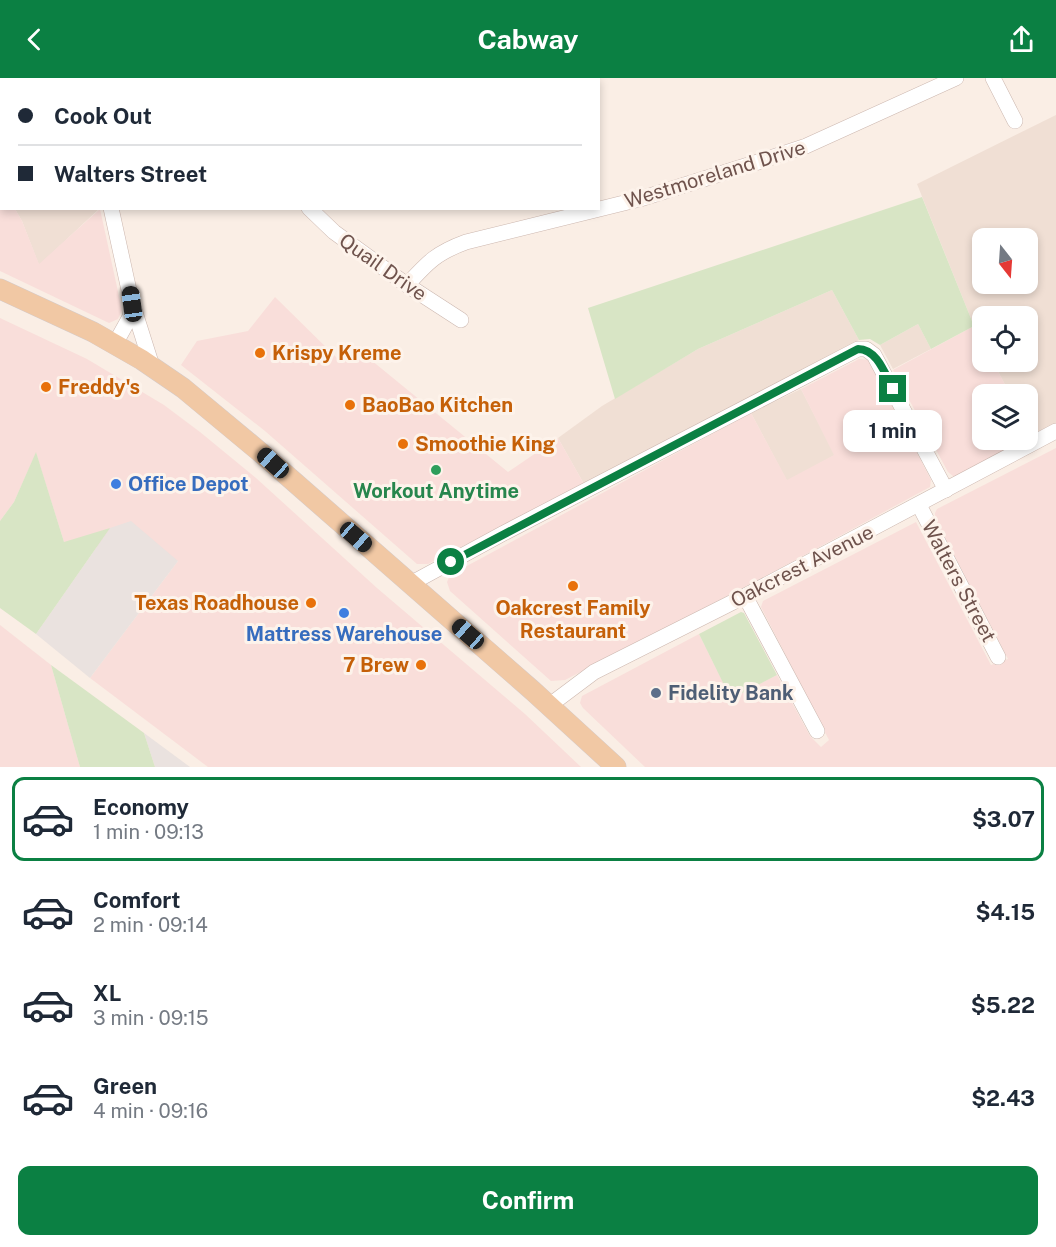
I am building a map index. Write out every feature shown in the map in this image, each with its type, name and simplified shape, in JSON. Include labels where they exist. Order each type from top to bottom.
[{"type":"main road","points":[[0,290],[115,344],[183,387],[550,705],[616,767]]},
{"type":"street","name":"Westmoreland Drive","points":[[600,209],[640,199],[806,146],[956,78]]},
{"type":"street","points":[[993,78],[1015,122]]},
{"type":"street","points":[[111,210],[132,304],[152,366]]},
{"type":"street","name":"Quail Drive","points":[[311,210],[334,232],[407,285],[461,320]]},
{"type":"street","name":"Westmoreland Drive","points":[[407,285],[431,259],[451,247],[595,210]]},
{"type":"street","points":[[115,344],[130,317],[132,304]]},
{"type":"street","name":"Walters Street","points":[[410,584],[858,349],[866,349],[874,355],[946,490]]},
{"type":"street","name":"Oakcrest Avenue","points":[[550,705],[594,672],[746,596],[1056,431]]},
{"type":"street","name":"Walters Street","points":[[919,505],[998,657]]},
{"type":"street","points":[[746,596],[817,731]]},
{"type":"shaded area","points":[[1056,115],[1056,424],[1038,434],[1038,384],[1005,384],[998,372],[1038,372],[1038,306],[972,306],[972,321],[917,184]]},
{"type":"shaded area","points":[[0,210],[16,210],[39,264],[100,210],[122,310],[118,319],[109,323],[0,271]]},
{"type":"shaded area","points":[[16,210],[98,210],[39,265]]},
{"type":"shaded area","points":[[832,290],[859,340],[584,484],[558,438],[602,406],[698,349]]},
{"type":"shaded area","points":[[275,297],[337,358],[360,351],[508,472],[558,438],[584,484],[428,564],[417,564],[265,431],[181,365],[197,341],[248,331]]},
{"type":"shaded area","points":[[0,318],[87,359],[164,405],[200,432],[256,478],[377,588],[525,714],[581,767],[208,767],[90,678],[178,561],[64,542],[36,453],[14,502],[0,521]]},
{"type":"shaded area","points":[[918,324],[931,349],[893,369],[880,345]]},
{"type":"shaded area","points":[[972,327],[972,372],[998,372],[1005,384],[972,384],[972,450],[1007,450],[958,476],[953,476],[948,472],[893,370]]},
{"type":"shaded area","points":[[859,359],[869,360],[931,480],[930,487],[775,571],[565,680],[551,681],[450,591],[447,582],[450,575],[751,413],[787,480],[834,455],[801,389]]},
{"type":"shaded area","points":[[801,389],[835,455],[787,481],[751,413]]},
{"type":"shaded area","points":[[1056,448],[1056,767],[645,767],[580,703],[582,696],[699,634],[731,698],[777,675],[810,736],[821,747],[829,740],[761,607],[763,601],[916,522],[991,665],[1008,659],[935,518],[935,513],[937,509]]},
{"type":"shaded area","points":[[131,521],[178,561],[90,678],[36,634],[110,528]]},
{"type":"shaded area","points":[[0,625],[51,665],[80,767],[0,767]]},
{"type":"shaded area","points":[[144,733],[190,767],[155,767]]},
{"type":"green space","points":[[922,197],[972,321],[972,327],[931,349],[918,324],[880,345],[870,339],[859,340],[832,290],[698,349],[615,399],[588,308]]},
{"type":"green space","points":[[36,452],[64,542],[110,528],[36,634],[0,608],[0,521],[14,502]]},
{"type":"green space","points":[[741,612],[744,613],[777,675],[731,699],[699,634]]},
{"type":"green space","points":[[51,665],[144,733],[155,767],[80,767]]},
{"type":"place","name":"Krispy Kreme","points":[[260,353]]},
{"type":"place","name":"Freddy's","points":[[46,387]]},
{"type":"place","name":"BaoBao Kitchen","points":[[350,405]]},
{"type":"place","name":"Smoothie King","points":[[403,444]]},
{"type":"place","name":"Workout Anytime","points":[[436,470]]},
{"type":"place","name":"Office Depot","points":[[116,484]]},
{"type":"place","name":"Oakcrest Family Restaurant","points":[[573,586]]},
{"type":"place","name":"Texas Roadhouse","points":[[311,603]]},
{"type":"place","name":"Mattress Warehouse","points":[[344,613]]},
{"type":"place","name":"7 Brew","points":[[421,665]]},
{"type":"place","name":"Fidelity Bank","points":[[656,693]]},
{"type":"route","points":[[451,562],[847,353],[866,349],[874,355],[893,389]]}]
